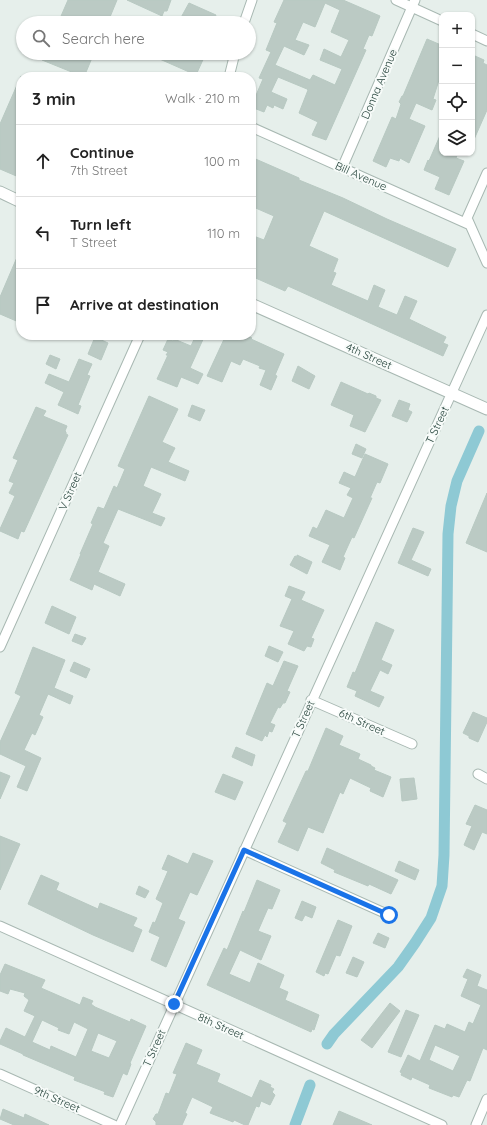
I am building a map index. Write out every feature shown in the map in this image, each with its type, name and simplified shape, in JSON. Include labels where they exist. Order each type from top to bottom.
[{"type":"street","points":[[246,16],[252,0]]},
{"type":"street","points":[[396,0],[414,4],[439,18]]},
{"type":"street","name":"Donna Avenue","points":[[342,168],[414,4]]},
{"type":"street","points":[[475,35],[487,41]]},
{"type":"street","points":[[230,72],[233,60]]},
{"type":"street","name":"Bill Avenue","points":[[256,129],[470,225]]},
{"type":"street","points":[[487,173],[467,218],[487,263]]},
{"type":"street","points":[[0,192],[16,200]]},
{"type":"street","name":"4th Street","points":[[256,306],[487,409]]},
{"type":"street","name":"T Street","points":[[120,1125],[311,700],[487,315]]},
{"type":"street","name":"V Street","points":[[0,647],[138,340]]},
{"type":"street","name":"6th Street","points":[[311,700],[412,744]]},
{"type":"street","points":[[478,774],[487,779]]},
{"type":"street","points":[[244,850],[389,915]]},
{"type":"street","name":"8th Street","points":[[0,926],[442,1125]]},
{"type":"street","name":"9th Street","points":[[0,1074],[114,1125]]},
{"type":"street","points":[[476,1125],[487,1099]]},
{"type":"building","points":[[68,0],[117,0],[110,16],[61,16]]},
{"type":"building","points":[[127,0],[171,0],[167,11],[164,11],[162,16]]},
{"type":"building","points":[[284,0],[343,0],[380,16],[372,36],[369,35],[363,49],[366,50],[326,140],[312,135],[318,122],[299,113],[308,90],[307,89],[278,77],[271,92],[287,99],[283,109],[274,105],[273,108],[267,105],[264,112],[256,109],[256,95],[263,79],[259,78],[271,52],[266,50],[277,23],[274,22]],"holes":[[[325,3],[340,10],[331,32],[349,40],[341,57],[324,49],[320,60],[342,69],[335,85],[313,75],[310,80],[275,65],[284,46],[304,55],[309,45],[295,40],[303,22],[315,27]]]},
{"type":"building","points":[[189,3],[216,15],[216,16],[182,16]]},
{"type":"building","points":[[427,39],[439,44],[439,80],[433,99],[436,100],[432,110],[416,103],[409,119],[425,126],[409,163],[400,158],[399,161],[390,158],[386,167],[373,161],[392,117],[396,119],[401,104],[399,102],[403,96]]},
{"type":"building","points":[[475,56],[484,60],[483,63],[487,65],[487,110],[475,137]]},
{"type":"building","points":[[42,60],[91,60],[86,72],[72,72]]},
{"type":"building","points":[[162,60],[203,60],[197,72],[189,72]]},
{"type":"building","points":[[16,87],[16,176],[0,169],[0,124]]},
{"type":"building","points":[[439,138],[439,156],[457,156],[456,158],[464,161],[449,195],[435,189],[440,177],[424,170],[428,160],[429,161]]},
{"type":"building","points":[[256,159],[299,178],[299,180],[343,198],[456,249],[448,267],[324,211],[309,246],[338,259],[333,272],[336,273],[331,285],[368,301],[374,285],[385,290],[378,307],[397,315],[405,296],[417,301],[409,319],[446,337],[443,343],[448,345],[443,356],[288,286],[285,291],[256,278],[256,237],[264,240],[274,216],[256,208]]},
{"type":"building","points":[[16,260],[16,321],[0,314],[0,297]]},
{"type":"building","points":[[94,340],[102,340],[108,343],[101,360],[88,354]]},
{"type":"building","points":[[168,340],[176,340],[191,346],[194,340],[203,340],[190,368],[203,374],[198,384],[181,377],[177,387],[157,379],[168,355],[166,355],[168,352],[163,350]]},
{"type":"building","points":[[224,340],[253,340],[284,354],[275,375],[277,376],[271,390],[260,385],[266,370],[259,368],[260,366],[243,359],[240,365],[231,361],[222,382],[207,376]]},
{"type":"building","points":[[50,355],[60,359],[56,369],[46,364]]},
{"type":"building","points":[[79,359],[92,364],[87,375],[90,376],[78,405],[81,406],[78,414],[58,405],[64,392],[45,383],[49,374],[69,382]]},
{"type":"building","points":[[298,366],[315,376],[309,389],[292,381]]},
{"type":"building","points":[[341,382],[376,396],[376,398],[381,400],[365,432],[350,426],[354,415],[331,405]]},
{"type":"building","points":[[149,396],[178,409],[162,442],[175,448],[168,462],[189,471],[185,481],[151,467],[143,486],[161,494],[152,513],[165,518],[161,526],[118,509],[103,543],[109,546],[98,572],[125,584],[120,596],[94,584],[92,590],[70,580],[93,524],[91,523],[98,507],[104,509],[114,486],[117,488],[125,469],[118,466]]},
{"type":"building","points":[[399,400],[410,404],[408,410],[412,412],[407,422],[392,416]]},
{"type":"building","points":[[192,405],[205,410],[200,421],[188,416]]},
{"type":"building","points":[[36,407],[46,411],[43,416],[67,426],[65,431],[68,435],[24,532],[21,531],[18,539],[0,531],[0,529],[15,496],[9,493],[14,483],[9,481],[18,460],[13,458]]},
{"type":"building","points":[[356,444],[366,449],[362,458],[352,454]]},
{"type":"building","points":[[365,454],[388,464],[380,483],[377,482],[370,498],[372,498],[354,538],[352,537],[343,557],[345,558],[340,570],[322,562],[330,545],[309,536],[313,527],[317,529],[326,510],[344,518],[353,498],[347,495],[351,488],[339,483],[344,472],[355,477]]},
{"type":"building","points":[[487,493],[487,552],[466,543]]},
{"type":"building","points":[[413,528],[424,532],[411,560],[431,569],[428,576],[398,563]]},
{"type":"building","points":[[297,555],[312,562],[307,574],[290,565]]},
{"type":"building","points":[[289,586],[305,592],[301,600],[324,610],[311,638],[314,639],[311,647],[307,646],[304,651],[288,644],[294,631],[280,626],[292,599],[285,596]]},
{"type":"building","points":[[52,606],[76,617],[69,634],[45,623]]},
{"type":"building","points":[[376,622],[394,630],[381,660],[392,665],[388,674],[380,670],[370,691],[384,697],[379,707],[355,696],[357,691],[347,687],[353,672],[355,673]]},
{"type":"building","points":[[75,634],[86,638],[82,645],[72,641]]},
{"type":"building","points":[[269,646],[283,652],[278,662],[265,656]]},
{"type":"building","points":[[33,647],[65,660],[54,688],[73,696],[70,704],[48,694],[39,715],[43,717],[35,735],[32,733],[24,750],[41,758],[27,791],[17,787],[26,766],[0,754],[0,742],[21,696],[15,693]]},
{"type":"building","points":[[284,661],[298,666],[287,691],[290,692],[285,703],[283,703],[280,708],[278,707],[270,723],[275,725],[272,732],[269,731],[267,737],[265,735],[262,741],[246,734],[267,683],[273,686]]},
{"type":"building","points":[[74,662],[90,669],[86,678],[70,671]]},
{"type":"building","points":[[473,712],[487,718],[487,722],[478,742],[469,738],[469,736],[463,733]]},
{"type":"building","points":[[326,728],[343,736],[339,745],[360,754],[358,759],[371,765],[375,768],[374,770],[391,777],[383,797],[370,791],[371,788],[350,778],[343,794],[340,792],[323,833],[308,827],[298,851],[278,842],[287,823],[283,821],[306,771],[308,771]]},
{"type":"building","points":[[236,747],[255,755],[252,766],[232,757]]},
{"type":"building","points":[[0,772],[10,776],[0,799]]},
{"type":"building","points":[[223,774],[243,782],[235,800],[215,792]]},
{"type":"building","points":[[414,778],[417,799],[402,801],[400,779]]},
{"type":"building","points":[[475,805],[487,810],[487,834],[482,832],[474,850],[464,845],[472,826],[466,824]]},
{"type":"building","points":[[0,836],[20,844],[0,890]]},
{"type":"building","points":[[327,848],[398,880],[391,894],[369,884],[368,886],[334,872],[335,870],[321,863]]},
{"type":"building","points":[[193,853],[213,861],[197,895],[190,892],[178,919],[185,922],[166,967],[151,960],[160,937],[149,932],[153,922],[155,923],[163,903],[156,899],[168,871],[162,869],[168,855],[188,864]]},
{"type":"building","points":[[399,861],[419,870],[415,880],[395,871]]},
{"type":"building","points":[[41,875],[59,883],[56,890],[98,909],[100,903],[137,918],[133,926],[142,930],[133,952],[28,904]]},
{"type":"building","points":[[257,880],[280,890],[272,909],[268,908],[258,931],[271,936],[261,960],[240,950],[229,974],[250,983],[258,963],[284,975],[279,988],[288,992],[285,1000],[319,1015],[314,1030],[312,1029],[311,1032],[207,985],[224,948],[227,950]]},
{"type":"building","points":[[139,886],[149,891],[145,898],[136,894]]},
{"type":"building","points":[[302,901],[316,907],[312,918],[305,915],[302,921],[295,918]]},
{"type":"building","points":[[338,920],[352,926],[340,956],[336,955],[328,974],[325,973],[324,976],[316,972]]},
{"type":"building","points":[[378,933],[389,938],[385,948],[373,943]]},
{"type":"building","points":[[353,957],[364,962],[357,977],[346,973]]},
{"type":"building","points":[[5,964],[45,980],[41,988],[80,1005],[83,997],[93,1001],[91,1004],[95,1007],[130,1022],[131,1019],[146,1026],[130,1063],[131,1064],[127,1075],[123,1073],[113,1097],[104,1094],[105,1092],[103,1091],[74,1080],[75,1077],[0,1044],[6,1028],[25,1037],[35,1016],[24,1011],[29,1000],[24,996],[25,993],[10,989],[8,994],[0,991],[0,975]],"holes":[[[42,1020],[59,1028],[58,1030],[69,1034],[74,1022],[88,1029],[76,1057],[51,1046],[50,1050],[32,1042]],[[98,1033],[117,1041],[109,1058],[91,1051]]]},
{"type":"building","points":[[467,969],[481,975],[477,986],[487,990],[487,1050],[483,1048],[470,1081],[467,1080],[459,1097],[453,1095],[452,1097],[429,1088],[430,1085],[412,1077],[411,1080],[401,1075],[402,1073],[400,1072],[408,1055],[420,1061],[435,1025],[445,1029],[447,1024],[465,1032],[469,1022],[473,1024],[481,1005],[461,996],[468,979],[463,977]],"holes":[[[435,1045],[460,1056],[453,1071],[429,1060]]]},
{"type":"building","points":[[390,1003],[400,1011],[372,1048],[361,1040]]},
{"type":"building","points":[[406,1010],[419,1015],[401,1057],[388,1052]]},
{"type":"building","points":[[186,1043],[202,1050],[196,1064],[220,1074],[217,1082],[252,1098],[260,1080],[271,1085],[270,1087],[274,1089],[272,1092],[275,1095],[270,1105],[261,1101],[259,1107],[256,1106],[248,1125],[245,1125],[210,1113],[213,1107],[192,1097],[185,1113],[187,1114],[182,1125],[156,1125],[156,1122],[153,1119],[156,1114],[158,1114],[166,1093],[169,1094],[177,1074],[173,1073]]},
{"type":"building","points":[[3,1109],[24,1118],[25,1114],[49,1125],[14,1125],[0,1119]]},
{"type":"building","points":[[339,1111],[372,1125],[333,1125]]},
{"type":"waterway","points":[[327,1044],[334,1034],[398,967],[431,918],[442,886],[444,855],[448,534],[451,506],[457,481],[479,431]]},
{"type":"waterway","points":[[295,1125],[310,1085]]},
{"type":"route","points":[[174,1004],[244,850],[389,915]]}]
